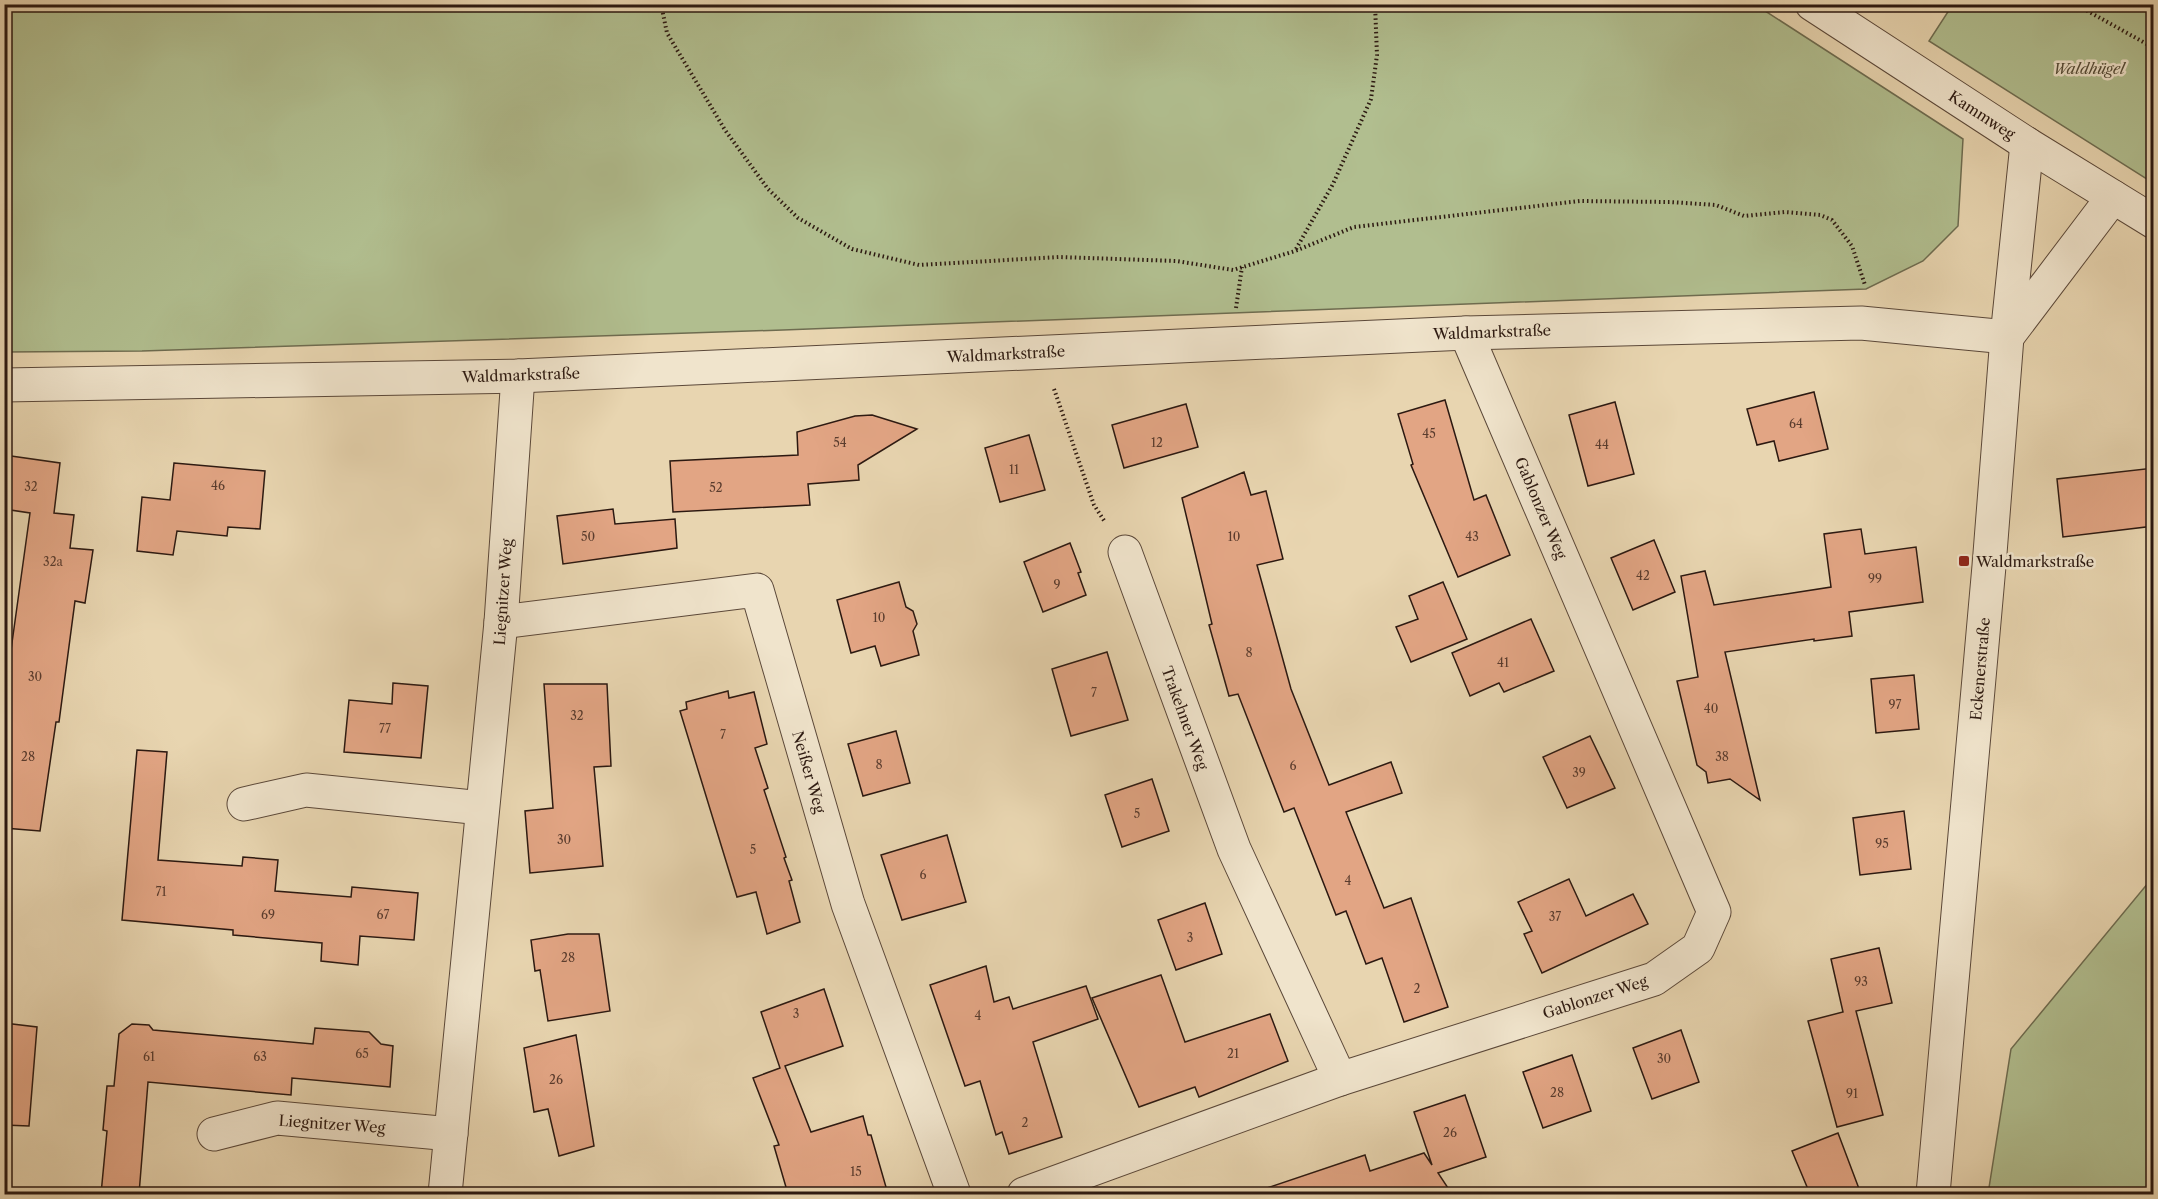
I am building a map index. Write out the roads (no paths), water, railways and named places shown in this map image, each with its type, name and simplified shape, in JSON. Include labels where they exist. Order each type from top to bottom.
[{"type":"street","name":"Kammweg","points":[[1812,4],[2027,144],[2154,222]]},
{"type":"street","name":"Eckenerstraße","points":[[1933,1194],[2007,337],[2027,144]]},
{"type":"street","points":[[2007,337],[2113,197]]},
{"type":"street","name":"Waldmarkstraße","points":[[4,385],[518,376],[1466,333],[1861,323],[2007,337]]},
{"type":"street","name":"Gablonzer Weg","points":[[1024,1194],[1340,1079],[1654,979],[1698,948],[1714,912],[1466,333]]},
{"type":"street","name":"Liegnitzer Weg","points":[[445,1194],[501,622],[518,376]]},
{"type":"street","name":"Trakehner Weg","points":[[1125,552],[1234,849],[1340,1079]]},
{"type":"street","name":"Neißer Weg","points":[[501,622],[757,590],[848,904],[954,1194]]},
{"type":"street","points":[[244,804],[306,790],[482,807]]},
{"type":"street","name":"Liegnitzer Weg","points":[[214,1134],[276,1118],[451,1134]]},
{"type":"place","name":"Waldmarkstraße","points":[[1964,561]]},
{"type":"park label","name":"Waldhügel","points":[[2089,68]]}]
